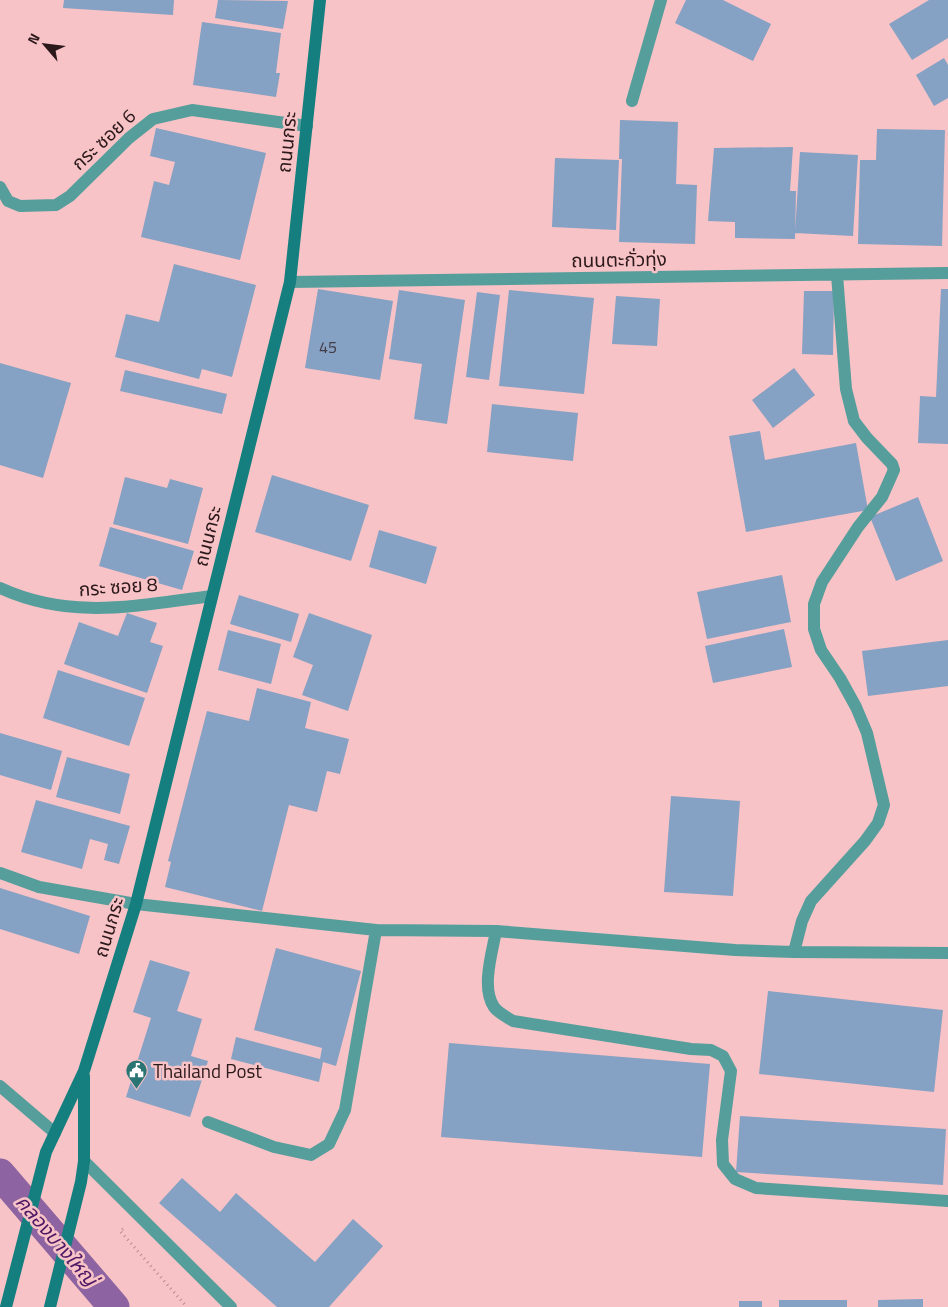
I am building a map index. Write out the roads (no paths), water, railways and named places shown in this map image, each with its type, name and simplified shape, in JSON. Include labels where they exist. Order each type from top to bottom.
[{"type":"main road","name":"ถนนกระ","points":[[6,1307],[46,1152],[84,1071],[136,904],[290,282],[320,0]]},
{"type":"main road","name":"ถนนกระ","points":[[51,1306],[81,1182],[84,1161],[84,1071]]},
{"type":"street","points":[[632,101],[662,0]]},
{"type":"street","name":"กระ ซอย 6","points":[[0,186],[8,201],[20,206],[56,204],[70,196],[129,138],[153,119],[192,110],[307,126]]},
{"type":"street","name":"ถนนตะกั่วทุ่ง","points":[[290,282],[948,273]]},
{"type":"street","points":[[794,952],[802,921],[811,900],[865,841],[878,823],[884,805],[867,733],[840,678],[821,650],[814,629],[814,604],[822,582],[858,527],[882,497],[894,470],[892,464],[866,438],[854,422],[846,389],[837,274]]},
{"type":"street","name":"กระ ซอย 8","points":[[0,588],[38,602],[68,608],[92,609],[122,608],[212,596]]},
{"type":"street","points":[[0,874],[39,887],[136,904],[376,930],[496,931],[735,950],[948,952]]},
{"type":"street","points":[[208,1122],[274,1147],[311,1155],[329,1144],[345,1110],[376,930]]},
{"type":"street","points":[[496,931],[488,976],[488,997],[495,1009],[513,1021],[691,1049],[711,1050],[723,1056],[731,1071],[722,1140],[723,1164],[735,1179],[756,1188],[948,1200]]},
{"type":"street","points":[[0,1086],[55,1133]]},
{"type":"street","points":[[84,1161],[231,1307]]},
{"type":"waterway","name":"คลองบางใหญ่","points":[[0,1174],[114,1307]]},
{"type":"place","name":"Thailand Post","points":[[137,1089]]}]
